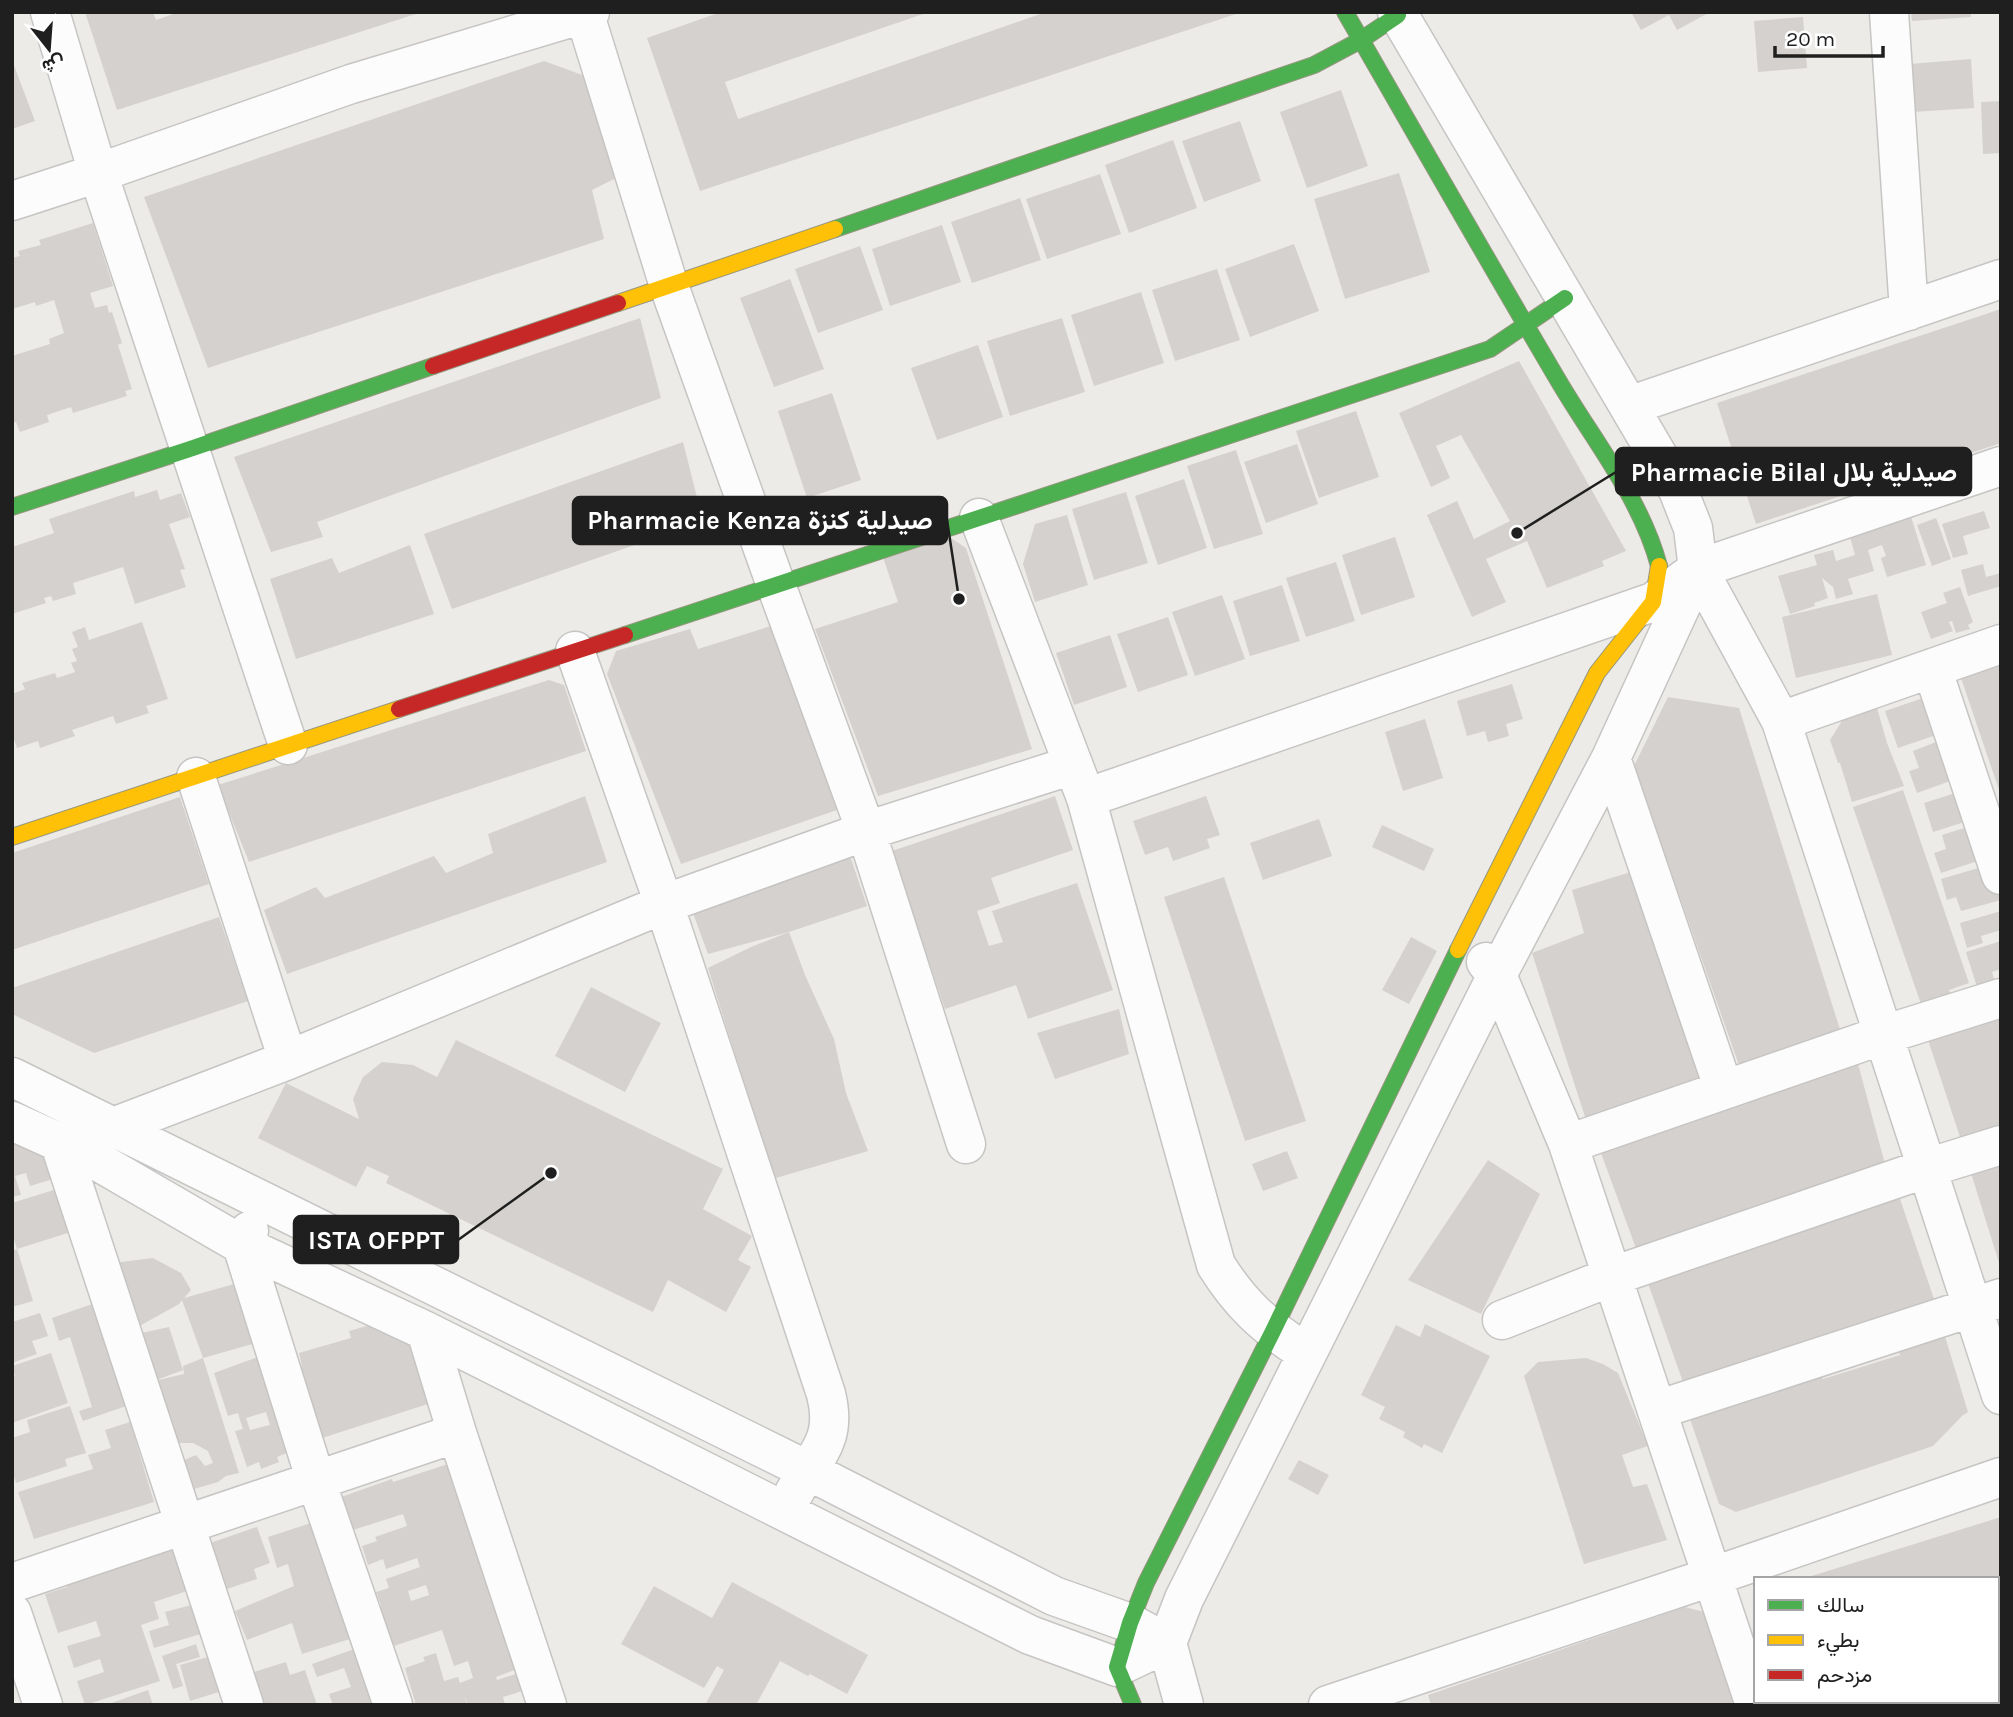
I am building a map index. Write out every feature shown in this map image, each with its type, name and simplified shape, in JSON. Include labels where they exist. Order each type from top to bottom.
[{"type":"street","points":[[50,12],[98,173],[288,745]]},
{"type":"street","points":[[1345,12],[1639,515],[1659,565],[1653,602]]},
{"type":"street","points":[[1889,12],[1909,311]]},
{"type":"street","points":[[12,201],[351,84],[587,13],[669,286],[866,831],[966,1144]]},
{"type":"street","points":[[12,508],[1314,65],[1362,40],[1398,13],[1678,490],[1693,528],[1698,569],[1781,721],[1927,1168],[1986,1303],[2001,1395]]},
{"type":"street","points":[[1629,406],[2001,279]]},
{"type":"street","points":[[12,837],[1490,349],[1565,298]]},
{"type":"street","points":[[1133,1705],[1117,1667],[1146,1583],[1597,673],[1653,602],[1698,569],[2001,466]]},
{"type":"street","points":[[979,518],[1080,781],[1216,1265],[1236,1295],[1273,1331],[1307,1353]]},
{"type":"street","points":[[1184,1705],[1167,1643],[1184,1599],[1497,975],[1611,758],[1698,569]]},
{"type":"street","points":[[116,1126],[288,1060],[664,904],[866,831],[1080,781],[1653,602]]},
{"type":"street","points":[[1781,721],[2001,644]]},
{"type":"street","points":[[575,651],[664,904],[831,1412],[830,1431],[822,1450],[807,1470],[784,1511]]},
{"type":"street","points":[[1932,668],[2001,875]]},
{"type":"street","points":[[1611,758],[1724,1090]]},
{"type":"street","points":[[196,777],[288,1060]]},
{"type":"street","points":[[1465,936],[1497,975],[1568,1144],[1754,1702]]},
{"type":"street","points":[[1568,1144],[1883,1035],[2001,998]]},
{"type":"street","points":[[12,1077],[116,1126],[807,1470],[1054,1596],[1130,1623],[1167,1643]]},
{"type":"street","points":[[12,1121],[87,1155],[242,1245],[426,1331],[1030,1635],[1117,1667],[1167,1643]]},
{"type":"street","points":[[59,1141],[244,1705]]},
{"type":"street","points":[[1502,1320],[1613,1276],[2001,1145]]},
{"type":"street","points":[[266,1202],[242,1245],[316,1481],[393,1705]]},
{"type":"street","points":[[1657,1410],[1986,1303]]},
{"type":"street","points":[[426,1331],[547,1705]]},
{"type":"street","points":[[12,1583],[457,1433]]},
{"type":"street","points":[[1328,1705],[1390,1695],[1714,1576],[2001,1477]]},
{"type":"street","points":[[12,1613],[43,1705]]},
{"type":"building","points":[[85,12],[153,12],[156,20],[179,12],[419,13],[117,110]]},
{"type":"building","points":[[721,12],[926,13],[725,82],[738,119],[1046,12],[1239,13],[700,191],[647,38]]},
{"type":"building","points":[[1631,12],[1710,12],[1677,30],[1669,15],[1641,30]]},
{"type":"building","points":[[1911,12],[1971,12],[1971,17],[1912,21]]},
{"type":"building","points":[[1803,17],[1807,68],[1758,72],[1754,21]]},
{"type":"building","points":[[1971,59],[1974,108],[1913,112],[1910,64]]},
{"type":"building","points":[[12,60],[35,121],[12,129]]},
{"type":"building","points":[[544,61],[585,76],[624,174],[592,190],[604,239],[208,368],[144,197]]},
{"type":"building","points":[[1341,90],[1368,166],[1307,188],[1280,112]]},
{"type":"building","points":[[2001,101],[2001,153],[1983,154],[1981,102]]},
{"type":"building","points":[[1240,121],[1261,181],[1204,202],[1182,141]]},
{"type":"building","points":[[1173,140],[1197,208],[1129,233],[1105,165]]},
{"type":"building","points":[[1399,173],[1430,272],[1345,299],[1314,199]]},
{"type":"building","points":[[1100,174],[1121,234],[1047,259],[1026,199]]},
{"type":"building","points":[[1020,198],[1041,260],[972,283],[951,222]]},
{"type":"building","points":[[93,223],[113,286],[90,293],[95,308],[107,305],[109,313],[112,312],[122,343],[118,345],[132,389],[125,391],[127,396],[73,413],[71,407],[47,415],[49,422],[20,432],[16,422],[12,423],[12,356],[50,344],[49,339],[64,333],[54,300],[12,309],[12,258],[20,256],[18,251],[41,245],[39,240]]},
{"type":"building","points":[[942,225],[961,282],[890,306],[872,249]]},
{"type":"building","points":[[1294,244],[1319,311],[1250,337],[1225,269]]},
{"type":"building","points":[[860,246],[883,310],[818,333],[795,269]]},
{"type":"building","points":[[1217,269],[1240,340],[1175,361],[1152,290]]},
{"type":"building","points":[[790,279],[824,369],[774,387],[740,298]]},
{"type":"building","points":[[1141,292],[1164,363],[1094,386],[1071,315]]},
{"type":"building","points":[[2001,309],[2001,443],[1756,524],[1717,403]]},
{"type":"building","points":[[640,318],[661,398],[317,522],[323,537],[271,552],[234,457]]},
{"type":"building","points":[[1062,318],[1085,392],[1010,416],[987,341]]},
{"type":"building","points":[[978,345],[1003,417],[937,440],[911,368]]},
{"type":"building","points":[[1519,361],[1626,551],[1602,561],[1604,566],[1547,588],[1527,541],[1486,559],[1506,602],[1472,617],[1427,515],[1457,501],[1474,539],[1510,521],[1461,435],[1436,446],[1450,478],[1431,487],[1399,413]]},
{"type":"building","points":[[832,393],[861,480],[807,498],[778,411]]},
{"type":"building","points":[[1356,411],[1379,477],[1319,498],[1296,431]]},
{"type":"building","points":[[683,442],[703,521],[452,609],[424,534]]},
{"type":"building","points":[[1297,444],[1318,504],[1266,523],[1244,462]]},
{"type":"building","points":[[1236,450],[1263,534],[1214,549],[1187,466]]},
{"type":"building","points":[[1184,479],[1207,548],[1158,565],[1135,496]]},
{"type":"building","points":[[157,490],[160,500],[181,493],[190,517],[169,524],[185,569],[180,570],[186,587],[135,604],[123,567],[73,583],[76,594],[53,601],[51,596],[44,598],[46,603],[12,614],[12,547],[54,533],[49,519],[134,491],[135,497]]},
{"type":"building","points":[[1126,492],[1148,563],[1094,580],[1072,509]]},
{"type":"building","points":[[1909,510],[1926,565],[1887,577],[1881,558],[1886,556],[1882,545],[1868,550],[1874,571],[1848,579],[1853,594],[1836,599],[1833,587],[1822,578],[1828,598],[1814,603],[1815,606],[1790,614],[1778,576],[1817,565],[1814,555],[1833,550],[1836,561],[1855,555],[1850,537],[1889,525],[1887,517]]},
{"type":"building","points":[[1984,511],[1990,528],[1963,536],[1968,554],[1953,558],[1942,524]]},
{"type":"building","points":[[1067,515],[1088,585],[1035,602],[1023,564],[1035,524]]},
{"type":"building","points":[[1936,518],[1951,559],[1932,566],[1917,525]]},
{"type":"building","points":[[945,534],[966,548],[1032,749],[878,796],[815,629],[898,602],[883,557]]},
{"type":"building","points":[[1395,537],[1415,597],[1361,615],[1342,555]]},
{"type":"building","points":[[410,545],[434,614],[296,659],[270,579],[332,558],[339,573]]},
{"type":"building","points":[[1336,562],[1355,621],[1306,637],[1286,578]]},
{"type":"building","points":[[1983,564],[1986,577],[2001,573],[2001,586],[1968,596],[1961,570]]},
{"type":"building","points":[[1282,585],[1300,641],[1250,656],[1233,601]]},
{"type":"building","points":[[1960,587],[1973,622],[1968,625],[1970,629],[1956,633],[1952,621],[1949,622],[1953,631],[1931,639],[1921,612],[1947,603],[1943,593]]},
{"type":"building","points":[[1877,594],[1892,655],[1796,678],[1782,617]]},
{"type":"building","points":[[1222,595],[1245,659],[1195,676],[1172,612]]},
{"type":"building","points":[[1168,617],[1188,675],[1138,692],[1117,634]]},
{"type":"building","points":[[142,622],[168,699],[146,706],[149,713],[116,724],[113,716],[72,730],[75,736],[40,748],[38,741],[17,748],[12,733],[12,694],[25,689],[22,683],[55,673],[57,678],[75,672],[71,663],[77,661],[72,649],[78,647],[72,632],[85,627],[89,640]]},
{"type":"building","points":[[771,626],[837,810],[681,864],[607,674],[616,651],[690,629],[698,649]]},
{"type":"building","points":[[1110,635],[1127,687],[1074,705],[1056,653]]},
{"type":"building","points":[[2001,662],[2001,793],[2000,793],[1960,675]]},
{"type":"building","points":[[549,680],[564,685],[586,751],[249,862],[218,785]]},
{"type":"building","points":[[1512,684],[1523,719],[1506,724],[1509,736],[1488,742],[1485,731],[1467,736],[1457,701]]},
{"type":"building","points":[[1935,694],[1948,731],[1898,748],[1885,711]]},
{"type":"building","points":[[1668,697],[1739,708],[1842,1036],[1741,1071],[1634,766]]},
{"type":"building","points":[[1875,701],[1887,743],[1904,786],[1852,802],[1830,740],[1842,721]]},
{"type":"building","points":[[1425,719],[1443,778],[1403,791],[1385,732]]},
{"type":"building","points":[[1949,737],[1964,776],[1917,793],[1909,771],[1919,768],[1913,751]]},
{"type":"building","points":[[1968,789],[1977,818],[1933,832],[1924,803]]},
{"type":"building","points":[[1903,790],[1969,983],[1949,990],[1952,997],[1922,1007],[1853,807]]},
{"type":"building","points":[[585,796],[607,862],[287,974],[264,910],[316,887],[325,898],[434,856],[446,873],[493,853],[488,834]]},
{"type":"building","points":[[1055,796],[1073,850],[991,878],[1000,903],[977,911],[989,946],[1003,942],[992,911],[1077,883],[1113,990],[1028,1019],[1016,985],[945,1009],[892,851]]},
{"type":"building","points":[[1206,796],[1220,835],[1207,839],[1210,848],[1173,861],[1168,847],[1145,855],[1133,821]]},
{"type":"building","points":[[180,797],[209,884],[12,950],[12,853]]},
{"type":"building","points":[[1319,819],[1332,856],[1263,880],[1250,843]]},
{"type":"building","points":[[1980,823],[1990,857],[1941,873],[1934,853],[1946,849],[1942,835]]},
{"type":"building","points":[[1382,825],[1434,849],[1424,871],[1372,847]]},
{"type":"building","points":[[848,850],[867,906],[789,932],[708,954],[690,905]]},
{"type":"building","points":[[1992,864],[2001,900],[1961,911],[1956,897],[1947,900],[1941,879]]},
{"type":"building","points":[[1634,871],[1702,1084],[1588,1126],[1532,953],[1584,933],[1572,890]]},
{"type":"building","points":[[1224,877],[1306,1121],[1245,1141],[1164,897]]},
{"type":"building","points":[[2001,911],[2001,930],[1981,936],[1983,943],[1967,948],[1960,923]]},
{"type":"building","points":[[219,917],[248,1001],[94,1053],[12,1014],[12,988]]},
{"type":"building","points":[[789,932],[834,1039],[846,1093],[868,1151],[776,1178],[708,968]]},
{"type":"building","points":[[1411,937],[1437,951],[1409,1004],[1382,990]]},
{"type":"building","points":[[2001,941],[2001,969],[1992,972],[1996,985],[1978,990],[1966,952]]},
{"type":"building","points":[[591,987],[661,1023],[625,1092],[555,1056]]},
{"type":"building","points":[[1119,1009],[1129,1054],[1055,1079],[1037,1033]]},
{"type":"building","points":[[2001,1016],[2001,1137],[1964,1149],[1928,1040]]},
{"type":"building","points":[[456,1040],[723,1169],[703,1209],[752,1236],[738,1260],[751,1267],[726,1312],[668,1280],[653,1312],[386,1183],[389,1176],[367,1166],[356,1187],[258,1138],[286,1083],[359,1119],[353,1099],[363,1077],[382,1062],[413,1065],[437,1077]]},
{"type":"building","points":[[1857,1060],[1886,1168],[1637,1251],[1598,1145]]},
{"type":"building","points":[[12,1142],[50,1152],[53,1179],[30,1186],[26,1173],[15,1176],[21,1195],[12,1197]]},
{"type":"building","points":[[1287,1151],[1298,1178],[1263,1191],[1252,1164]]},
{"type":"building","points":[[1488,1160],[1540,1194],[1481,1314],[1408,1280]]},
{"type":"building","points":[[2001,1164],[2001,1266],[2000,1266],[1971,1173]]},
{"type":"building","points":[[60,1188],[74,1231],[17,1249],[12,1233],[12,1203]]},
{"type":"building","points":[[1898,1193],[1936,1305],[1684,1385],[1644,1272]]},
{"type":"building","points":[[17,1249],[33,1301],[12,1307],[12,1251]]},
{"type":"building","points":[[153,1258],[181,1273],[191,1290],[184,1298],[238,1283],[256,1343],[203,1358],[182,1300],[136,1328],[113,1263]]},
{"type":"building","points":[[95,1303],[129,1405],[83,1421],[79,1411],[92,1407],[70,1337],[59,1341],[52,1318]]},
{"type":"building","points":[[40,1313],[48,1336],[32,1341],[37,1354],[12,1363],[12,1322]]},
{"type":"building","points":[[384,1321],[409,1332],[431,1403],[319,1439],[300,1379],[302,1366],[299,1353],[351,1338],[349,1331]]},
{"type":"building","points":[[1425,1324],[1490,1356],[1442,1453],[1424,1444],[1422,1448],[1403,1437],[1405,1432],[1379,1419],[1385,1407],[1361,1395],[1396,1325],[1420,1337]]},
{"type":"building","points":[[169,1327],[183,1370],[154,1381],[137,1334]]},
{"type":"building","points":[[1944,1333],[1968,1412],[1933,1446],[1736,1512],[1719,1504],[1688,1413],[1817,1368],[1823,1379],[1900,1355],[1896,1340]]},
{"type":"building","points":[[51,1353],[68,1403],[12,1423],[12,1377],[15,1376],[12,1366]]},
{"type":"building","points":[[261,1356],[292,1451],[277,1457],[279,1462],[261,1469],[259,1462],[247,1467],[235,1431],[243,1429],[238,1413],[228,1416],[214,1373]],"holes":[[[266,1412],[270,1425],[250,1430],[246,1418]]]},
{"type":"building","points":[[203,1358],[239,1473],[194,1489],[182,1461],[196,1455],[205,1466],[213,1463],[208,1451],[193,1443],[177,1443],[154,1381],[184,1374],[183,1366]]},
{"type":"building","points":[[1586,1358],[1618,1373],[1648,1446],[1622,1455],[1633,1487],[1647,1484],[1667,1540],[1584,1564],[1524,1376],[1538,1362]]},
{"type":"building","points":[[70,1406],[86,1453],[65,1459],[67,1466],[16,1483],[12,1470],[12,1438],[30,1432],[27,1420]]},
{"type":"building","points":[[130,1422],[154,1502],[34,1539],[18,1492],[93,1469],[88,1455],[111,1448],[105,1430]]},
{"type":"building","points":[[1299,1460],[1329,1475],[1318,1495],[1288,1479]]},
{"type":"building","points":[[451,1463],[517,1669],[496,1677],[497,1680],[519,1673],[525,1690],[503,1697],[505,1705],[468,1705],[464,1695],[467,1705],[416,1705],[405,1668],[425,1661],[423,1657],[436,1653],[444,1681],[458,1677],[460,1683],[473,1678],[468,1661],[454,1666],[442,1630],[391,1647],[378,1610],[381,1605],[376,1592],[389,1588],[386,1579],[420,1567],[417,1558],[386,1569],[383,1559],[368,1565],[362,1546],[377,1541],[375,1537],[407,1526],[403,1514],[353,1530],[341,1497],[392,1479],[393,1482]],"holes":[[[426,1585],[429,1595],[411,1601],[408,1591]]]},
{"type":"building","points":[[2001,1517],[2001,1622],[1999,1577],[1808,1577]]},
{"type":"building","points":[[314,1522],[353,1638],[302,1654],[292,1623],[247,1640],[235,1611],[294,1586],[288,1564],[277,1568],[268,1537]]},
{"type":"building","points":[[257,1527],[270,1563],[254,1569],[257,1579],[224,1590],[207,1544]]},
{"type":"building","points":[[172,1545],[187,1591],[154,1602],[159,1619],[141,1625],[160,1681],[85,1705],[77,1681],[104,1672],[100,1659],[74,1668],[67,1646],[101,1636],[96,1621],[58,1633],[45,1594],[67,1587],[66,1581]]},
{"type":"building","points":[[732,1582],[868,1655],[847,1694],[780,1661],[756,1705],[705,1705],[724,1670],[717,1666],[704,1688],[621,1644],[654,1586],[712,1618]]},
{"type":"building","points":[[195,1604],[204,1633],[154,1648],[149,1631],[169,1625],[165,1612]]},
{"type":"building","points":[[1685,1607],[1708,1613],[1737,1705],[1431,1705],[1428,1695]]},
{"type":"building","points":[[196,1644],[200,1657],[176,1664],[183,1686],[173,1689],[162,1656]]},
{"type":"building","points":[[357,1648],[376,1702],[369,1705],[333,1705],[329,1694],[351,1687],[344,1668],[317,1677],[312,1664]]},
{"type":"building","points":[[211,1656],[222,1691],[190,1701],[180,1665]]},
{"type":"building","points":[[1999,1660],[2001,1705],[1942,1705],[1941,1703],[1999,1703]]},
{"type":"building","points":[[286,1662],[290,1675],[305,1670],[317,1705],[262,1705],[251,1673]]},
{"type":"building","points":[[148,1690],[153,1705],[109,1705],[109,1704]]},
{"type":"building","points":[[1912,1703],[1913,1705],[1864,1705]]},
{"type":"traffic: fast","points":[[1345,12],[1558,380],[1615,470],[1641,517],[1659,566]]},
{"type":"traffic: fast","points":[[835,229],[1314,65],[1361,40],[1398,15]]},
{"type":"traffic: fast","points":[[625,635],[1490,349],[1565,298]]},
{"type":"traffic: fast","points":[[12,507],[433,366]]},
{"type":"traffic: fast","points":[[1133,1705],[1117,1667],[1146,1583],[1273,1331],[1458,950]]},
{"type":"traffic: slow","points":[[618,303],[835,229]]},
{"type":"traffic: slow","points":[[1458,950],[1597,673],[1653,602],[1659,566]]},
{"type":"traffic: slow","points":[[12,837],[399,709]]},
{"type":"traffic: jam","points":[[433,366],[618,303]]},
{"type":"traffic: jam","points":[[399,709],[625,635]]},
{"type":"place","name":"Pharmacie Bilal صيدلية بلال","points":[[1517,533]]},
{"type":"place","name":"Pharmacie Kenza صيدلية كنزة","points":[[959,599]]},
{"type":"place","name":"ISTA OFPPT","points":[[551,1173]]}]
